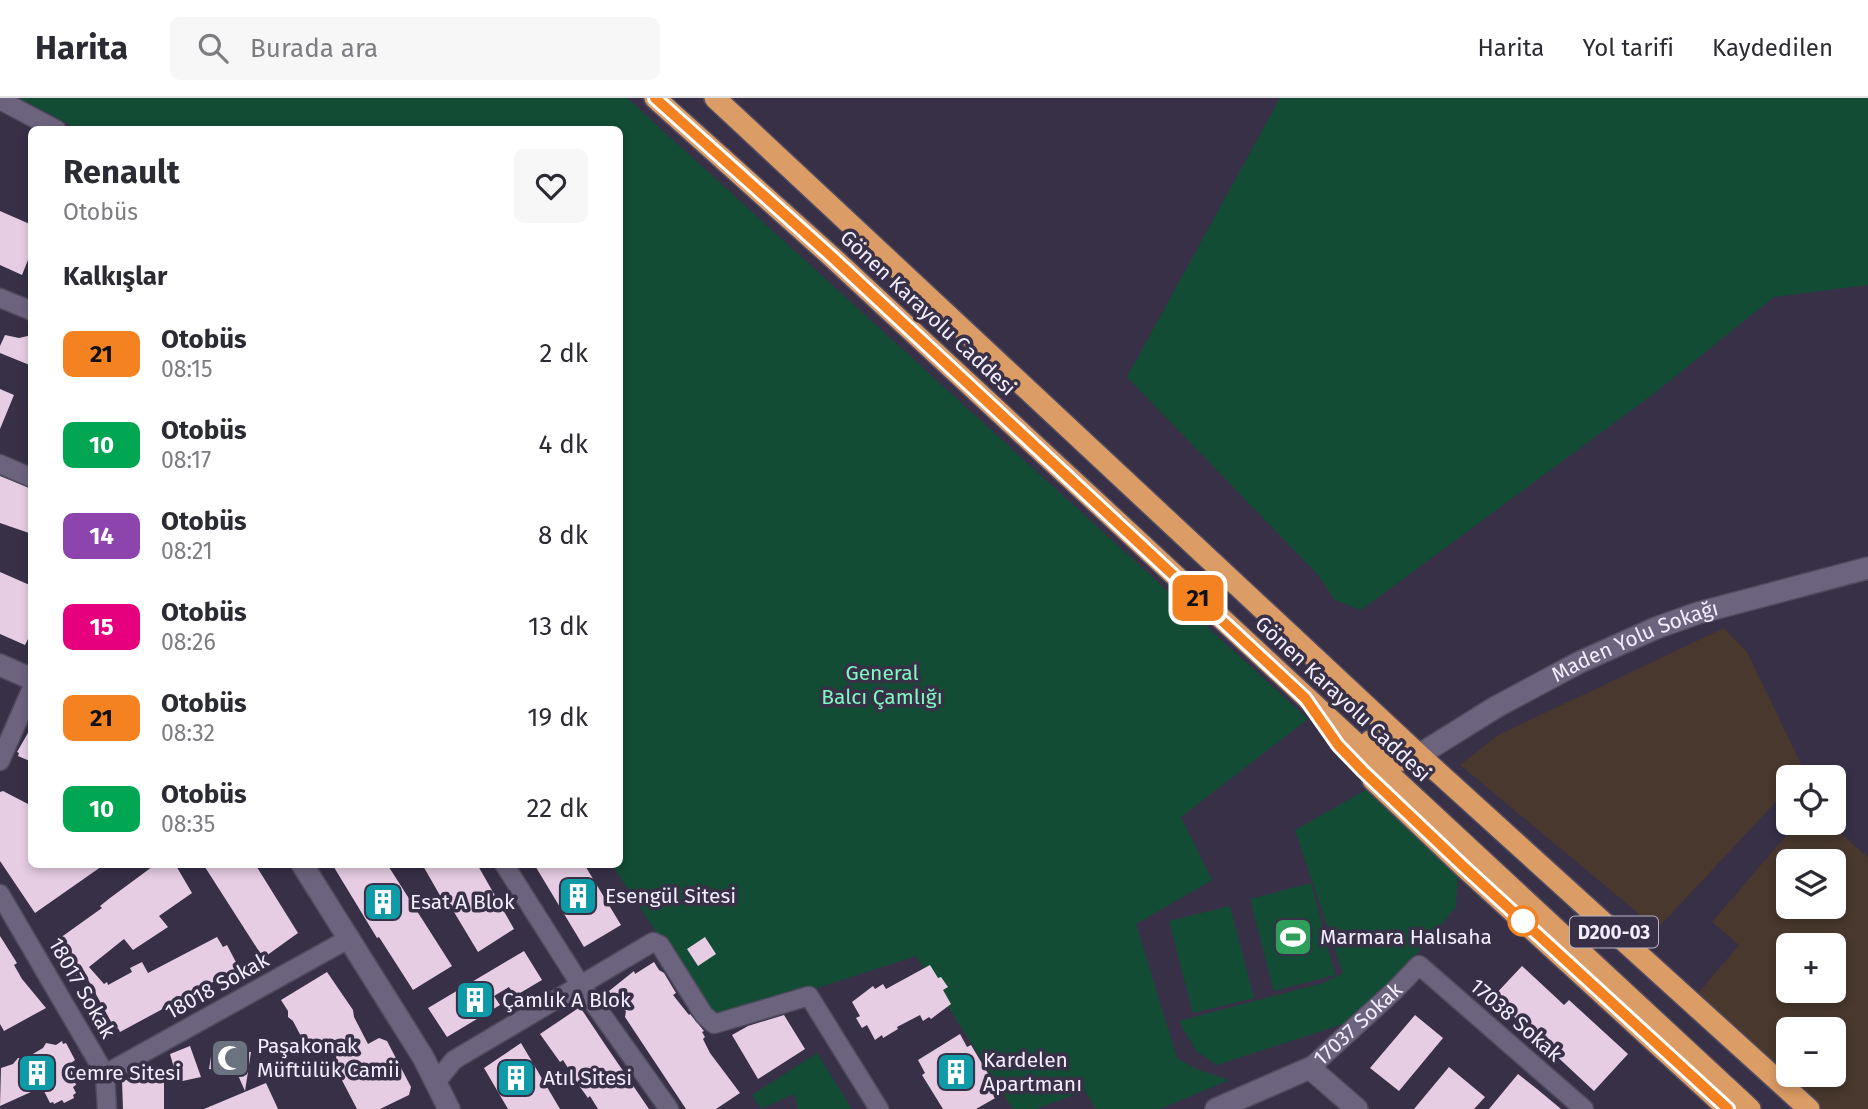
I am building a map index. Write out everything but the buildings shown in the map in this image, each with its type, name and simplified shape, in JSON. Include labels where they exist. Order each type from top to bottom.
[{"type":"highway","name":"Gönen Karayolu Caddesi","points":[[655,98],[831,256],[1750,1109]]},
{"type":"highway","name":"Gönen Karayolu Caddesi","points":[[715,98],[1419,755],[1808,1109]]},
{"type":"highway","points":[[1134,539],[1160,553],[1191,576],[1391,758],[1406,761],[1419,755]]},
{"type":"highway","points":[[1305,698],[1338,745],[1363,771],[1728,1109]]},
{"type":"highway","points":[[1418,802],[1403,775],[1419,755]]},
{"type":"street","points":[[0,100],[49,126]]},
{"type":"street","points":[[0,298],[28,309]]},
{"type":"street","points":[[0,464],[28,476]]},
{"type":"street","name":"Maden Yolu Sokağı","points":[[1419,755],[1496,707],[1580,662],[1656,628],[1698,613],[1868,568]]},
{"type":"street","points":[[0,665],[28,677]]},
{"type":"street","points":[[0,761],[28,697]]},
{"type":"street","points":[[305,868],[423,1057],[449,1109]]},
{"type":"street","points":[[507,868],[580,984],[669,1109]]},
{"type":"street","name":"18017 Sokak","points":[[0,894],[105,1074],[107,1109]]},
{"type":"street","name":"18018 Sokak","points":[[105,1074],[350,938]]},
{"type":"street","points":[[436,1082],[454,1060],[653,942],[660,945],[704,1015],[714,1024],[809,996],[879,1109]]},
{"type":"street","name":"17037 Sokak","points":[[1216,1109],[1310,1068],[1419,965]]},
{"type":"street","name":"17038 Sokak","points":[[1419,965],[1584,1109]]},
{"type":"street","points":[[423,1057],[454,1060]]},
{"type":"street","points":[[1310,1068],[1357,1109]]},
{"type":"street","points":[[436,1082],[457,1109]]},
{"type":"shaded area","points":[[1724,628],[1747,652],[1802,765],[1776,765],[1776,802],[1657,929],[1460,765],[1498,735]]},
{"type":"shaded area","points":[[1787,835],[1842,835],[1868,857],[1868,1109],[1821,1109],[1795,1087],[1846,1087],[1846,1017],[1776,1017],[1776,1070],[1693,999],[1739,945],[1712,922]]},
{"type":"green space","name":"General Balcı Çamlığı","points":[[19,98],[627,98],[1308,719],[1181,817],[1212,880],[1136,924],[1177,1058],[1196,1069],[1229,1080],[1160,1109],[1096,1109],[1085,1091],[1035,1109],[1013,1109],[916,956],[724,1018],[710,1014],[614,868],[623,868],[623,126],[72,126]]},
{"type":"green space","points":[[1280,98],[1868,98],[1868,285],[1774,297],[1652,395],[1361,610],[1335,600],[1319,576],[1127,377]]},
{"type":"green space","points":[[1371,787],[1458,870],[1456,907],[1403,970],[1349,1022],[1217,1065],[1196,1051],[1179,1021],[1323,983],[1343,973],[1295,830]]},
{"type":"green space","name":"Marmara Halısaha","points":[[1311,883],[1335,975],[1274,991],[1250,899]]},
{"type":"green space","points":[[1230,906],[1254,998],[1193,1013],[1169,921]]},
{"type":"green space","points":[[817,1053],[852,1109],[798,1109],[794,1094],[761,1109],[752,1095]]},
{"type":"bus line","name":"21","points":[[655,98],[831,256],[1305,698],[1338,745],[1363,771],[1728,1109]]},
{"type":"place","name":"Esengül Sitesi","points":[[578,896]]},
{"type":"place","name":"Esat A Blok","points":[[383,902]]},
{"type":"place","name":"Marmara Halısaha","points":[[1293,937]]},
{"type":"place","name":"Çamlık A Blok","points":[[475,1000]]},
{"type":"place","name":"Paşakonak Müftülük Camii","points":[[230,1058]]},
{"type":"place","name":"Kardelen Apartmanı","points":[[956,1072]]},
{"type":"place","name":"Cemre Sitesi","points":[[37,1073]]},
{"type":"place","name":"Atıl Sitesi","points":[[516,1078]]}]
